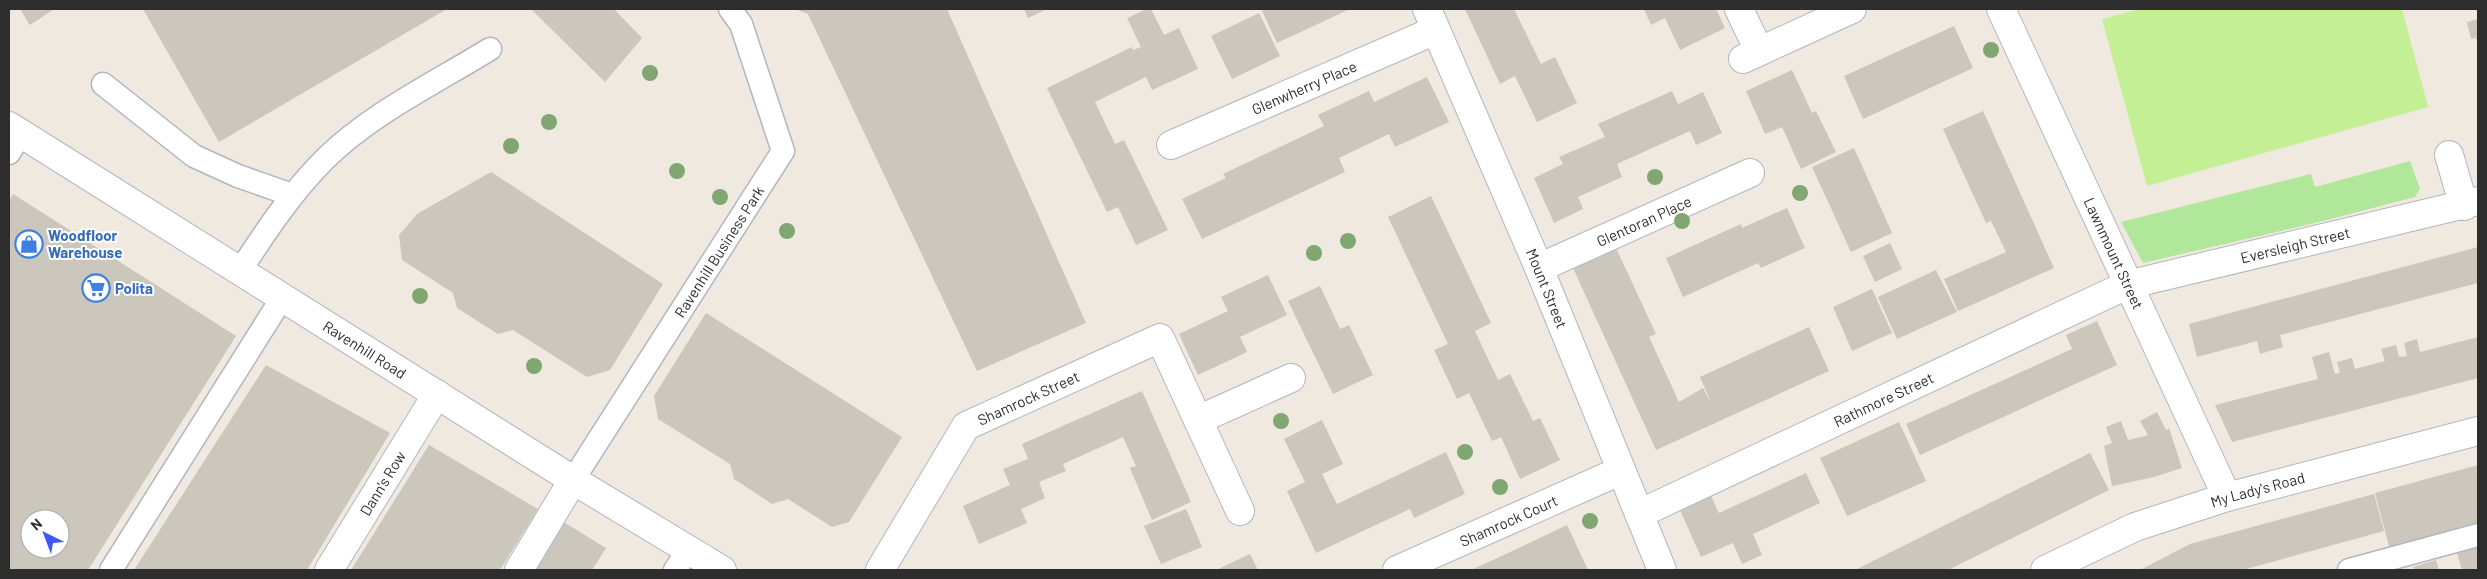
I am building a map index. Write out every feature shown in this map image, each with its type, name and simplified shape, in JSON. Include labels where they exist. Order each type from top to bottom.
[{"type":"street","points":[[1739,9],[1751,55],[1852,9]]},
{"type":"street","name":"Lawnmount Street","points":[[2001,9],[2127,285],[2227,497]]},
{"type":"street","name":"Glenwherry Place","points":[[1171,145],[1432,19]]},
{"type":"street","name":"Mount Street","points":[[1432,19],[1538,268],[1662,570]]},
{"type":"street","name":"Ravenhill Road","points":[[13,138],[240,271],[573,480],[682,560],[722,570]]},
{"type":"street","name":"Eversleigh Street","points":[[2127,285],[2471,203],[2449,155]]},
{"type":"street","name":"Glentoran Place","points":[[1538,268],[1750,173]]},
{"type":"street","name":"Rathmore Street","points":[[1639,514],[2127,285]]},
{"type":"street","name":"Shamrock Street","points":[[880,570],[966,426],[1160,338],[1240,511]]},
{"type":"street","points":[[1198,420],[1291,378]]},
{"type":"street","name":"Dann's Row","points":[[329,570],[436,394]]},
{"type":"street","name":"My Lady's Road","points":[[2045,570],[2135,527],[2227,497],[2478,431]]},
{"type":"street","name":"Shamrock Court","points":[[1397,570],[1620,470]]},
{"type":"street","points":[[519,570],[573,480]]},
{"type":"lane","name":"Ravenhill Business Park","points":[[573,480],[783,151],[742,24],[730,9]]},
{"type":"lane","points":[[240,271],[292,195],[327,158],[371,122],[490,49]]},
{"type":"lane","points":[[104,84],[194,156],[238,176],[292,195]]},
{"type":"lane","points":[[111,570],[282,298]]},
{"type":"lane","points":[[2349,570],[2478,535]]},
{"type":"green space","points":[[2140,9],[2402,9],[2428,107],[2147,186],[2102,19]]},
{"type":"green space","points":[[2410,161],[2420,189],[2415,197],[2323,221],[2143,263],[2121,222],[2311,174],[2315,187]]},
{"type":"building","points":[[20,9],[54,9],[30,25]]},
{"type":"building","points":[[143,9],[447,9],[219,142]]},
{"type":"building","points":[[531,9],[614,9],[642,38],[605,82]]},
{"type":"building","points":[[795,9],[947,9],[1086,323],[977,371],[808,14]]},
{"type":"building","points":[[1024,9],[1047,9],[1028,18]]},
{"type":"building","points":[[1151,9],[1164,35],[1179,28],[1198,69],[1152,90],[1146,77],[1095,102],[1115,144],[1124,140],[1168,230],[1136,245],[1118,207],[1107,212],[1047,88],[1132,47],[1133,50],[1141,47],[1127,18]]},
{"type":"building","points":[[1266,9],[1350,9],[1277,43],[1262,11]]},
{"type":"building","points":[[1465,9],[1514,9],[1541,64],[1555,57],[1577,103],[1537,122],[1515,76],[1500,84]]},
{"type":"building","points":[[1644,9],[1716,9],[1725,28],[1680,50],[1665,18],[1651,25]]},
{"type":"building","points":[[1259,13],[1280,56],[1232,79],[1211,36]]},
{"type":"building","points":[[2478,19],[2478,43],[2476,38],[2471,39],[2467,22]]},
{"type":"building","points":[[1954,26],[1973,68],[1863,119],[1844,76]]},
{"type":"building","points":[[1792,70],[1812,113],[1816,111],[1836,152],[1801,169],[1782,127],[1765,134],[1746,91]]},
{"type":"building","points":[[1427,77],[1449,122],[1395,147],[1389,134],[1339,158],[1345,172],[1202,239],[1182,199],[1226,178],[1223,174],[1324,126],[1318,115],[1369,91],[1374,102]]},
{"type":"building","points":[[1672,91],[1678,104],[1703,92],[1722,133],[1696,145],[1690,131],[1617,164],[1622,177],[1578,197],[1583,209],[1554,223],[1534,178],[1563,164],[1559,157],[1605,137],[1598,124]]},
{"type":"building","points":[[1983,111],[2054,268],[1958,311],[1944,279],[2006,252],[1991,221],[1986,223],[1943,129]]},
{"type":"building","points":[[1854,148],[1892,233],[1851,252],[1812,167]]},
{"type":"building","points":[[491,172],[663,284],[610,370],[587,377],[513,330],[498,334],[457,308],[453,293],[402,260],[399,235],[417,214]]},
{"type":"building","points":[[13,194],[236,336],[88,570],[9,570],[9,201]]},
{"type":"building","points":[[1431,196],[1491,323],[1475,331],[1498,380],[1510,374],[1533,421],[1540,418],[1560,460],[1520,479],[1501,437],[1492,441],[1469,393],[1457,399],[1434,350],[1448,344],[1388,217]]},
{"type":"building","points":[[1787,208],[1805,248],[1761,268],[1758,263],[1683,297],[1666,258],[1741,224],[1742,228]]},
{"type":"building","points":[[1890,243],[1902,269],[1875,282],[1863,256]]},
{"type":"building","points":[[2478,247],[2478,283],[2280,335],[2283,347],[2260,354],[2257,341],[2197,357],[2189,324]]},
{"type":"building","points":[[1616,248],[1656,334],[1649,337],[1679,402],[1703,388],[1712,405],[1700,377],[1809,327],[1829,371],[1656,450],[1573,268]]},
{"type":"building","points":[[1936,270],[1957,312],[1897,339],[1878,297]]},
{"type":"building","points":[[1268,275],[1287,315],[1240,337],[1247,352],[1198,375],[1179,334],[1228,311],[1221,297]]},
{"type":"building","points":[[1320,286],[1340,329],[1349,325],[1373,375],[1333,394],[1288,301]]},
{"type":"building","points":[[1872,289],[1892,333],[1852,351],[1833,307]]},
{"type":"building","points":[[706,313],[902,437],[849,522],[832,527],[788,499],[772,504],[734,479],[730,464],[658,419],[654,396]]},
{"type":"building","points":[[2097,321],[2117,365],[1920,455],[1906,424],[2072,349],[2066,335]]},
{"type":"building","points":[[2478,337],[2478,378],[2232,442],[2215,405],[2318,379],[2312,357],[2329,352],[2335,374],[2340,373],[2337,362],[2352,358],[2355,369],[2385,361],[2381,349],[2396,345],[2399,357],[2407,356],[2404,343],[2417,339],[2420,352]]},
{"type":"building","points":[[266,365],[390,433],[307,570],[134,570]]},
{"type":"building","points":[[1142,391],[1191,502],[1152,520],[1130,468],[1136,466],[1123,437],[1063,464],[1066,471],[1039,482],[1045,498],[1021,509],[1027,523],[979,544],[963,506],[1010,485],[1003,469],[1028,459],[1022,444]]},
{"type":"building","points":[[2157,412],[2166,430],[2169,428],[2182,468],[2154,477],[2112,486],[2104,446],[2112,443],[2106,427],[2121,421],[2128,440],[2145,436],[2148,435],[2140,421]]},
{"type":"building","points":[[1322,420],[1343,464],[1322,474],[1337,504],[1446,452],[1465,494],[1414,518],[1410,509],[1316,553],[1287,491],[1305,482],[1284,439]]},
{"type":"building","points":[[1899,422],[1926,481],[1847,516],[1820,458]]},
{"type":"building","points":[[429,445],[538,509],[500,570],[351,570]]},
{"type":"building","points":[[2090,453],[2109,490],[1948,570],[1855,570]]},
{"type":"building","points":[[2478,465],[2478,526],[2390,550],[2375,493]]},
{"type":"building","points":[[1806,473],[1820,503],[1753,534],[1762,555],[1742,564],[1733,543],[1701,557],[1680,510],[1711,496],[1719,513]]},
{"type":"building","points":[[2374,494],[2384,531],[2243,570],[2140,570],[2190,544]]},
{"type":"building","points":[[1186,509],[1202,547],[1161,564],[1144,526]]},
{"type":"building","points":[[557,518],[606,548],[592,570],[526,570]]},
{"type":"building","points":[[1567,525],[1588,570],[1471,570],[1508,553]]},
{"type":"building","points":[[2478,546],[2478,570],[2462,570],[2457,553]]},
{"type":"building","points":[[1250,554],[1258,570],[1216,570]]},
{"type":"building","points":[[2436,560],[2439,570],[2414,570],[2413,567]]},
{"type":"place","name":"Woodfloor Warehouse","points":[[29,244]]},
{"type":"place","name":"Polita","points":[[96,288]]}]
